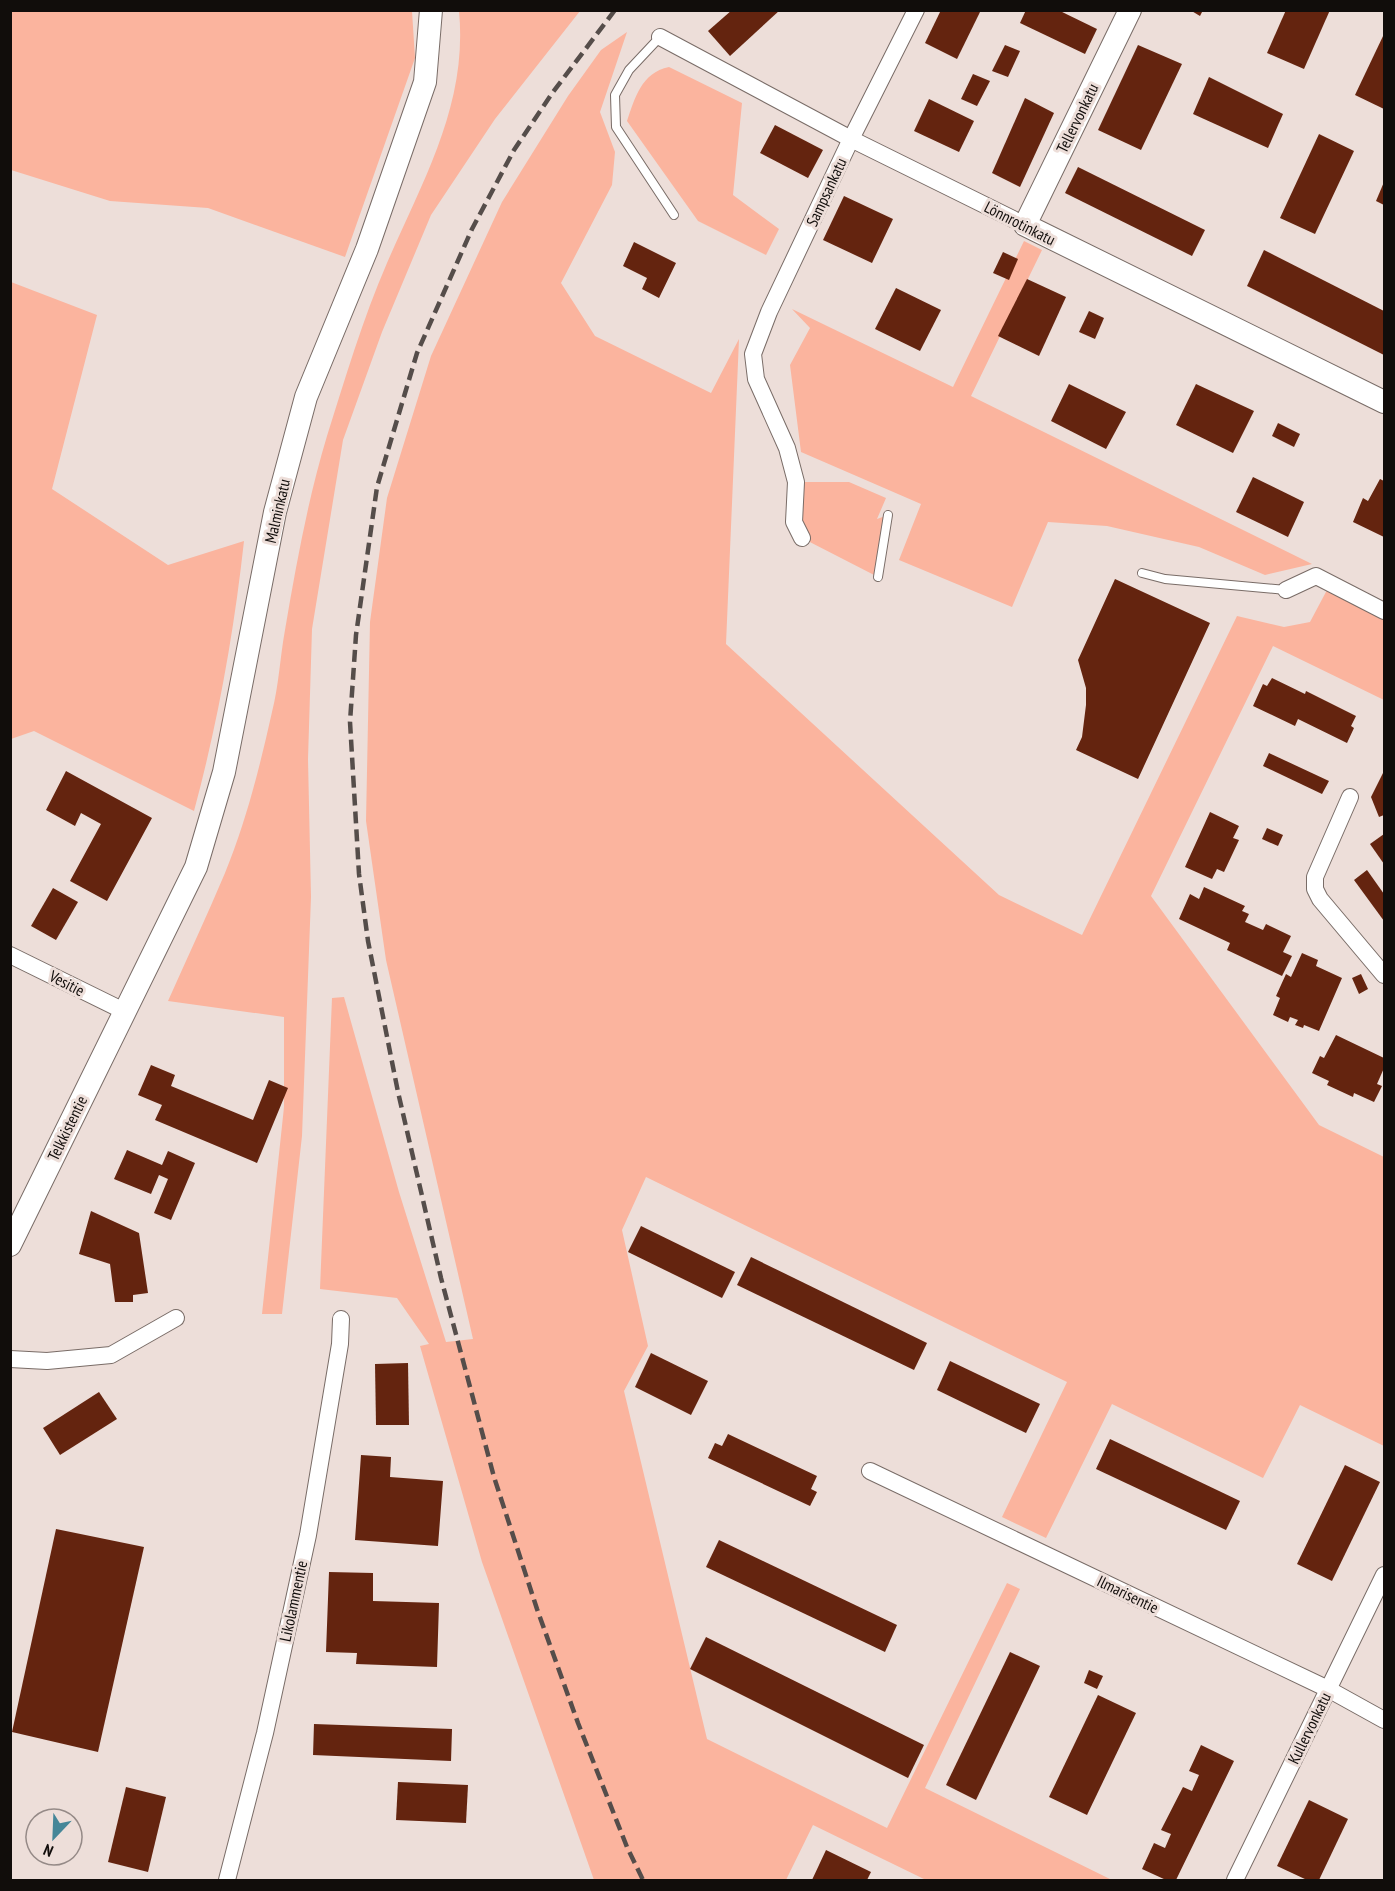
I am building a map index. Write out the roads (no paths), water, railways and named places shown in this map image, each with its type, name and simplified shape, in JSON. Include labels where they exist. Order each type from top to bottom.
[{"type":"street","name":"Malminkatu","points":[[124,1011],[196,867],[224,772],[275,512],[306,397],[367,249],[425,82],[431,10]]},
{"type":"street","name":"Sampsankatu","points":[[802,538],[794,522],[796,482],[787,448],[756,379],[753,354],[769,312],[851,139],[916,10]]},
{"type":"street","name":"Tellervonkatu","points":[[1025,225],[1126,12]]},
{"type":"street","name":"Lönnrotinkatu","points":[[660,37],[851,139],[1384,402]]},
{"type":"street","points":[[1286,590],[1316,576],[1384,611]]},
{"type":"street","points":[[1350,797],[1315,877],[1315,889],[1320,899],[1384,975]]},
{"type":"street","name":"Vesitie","points":[[10,955],[124,1011]]},
{"type":"street","name":"Telkkistentie","points":[[10,1245],[124,1011]]},
{"type":"street","points":[[10,1359],[47,1361],[111,1355],[176,1318]]},
{"type":"street","name":"Likolammentie","points":[[227,1881],[265,1733],[308,1535],[340,1344],[341,1319]]},
{"type":"street","name":"Ilmarisentie","points":[[870,1471],[1328,1689],[1384,1718]]},
{"type":"street","name":"Kullervonkatu","points":[[1235,1881],[1328,1689],[1383,1582]]},
{"type":"lane","points":[[660,37],[629,70],[615,94],[616,127],[674,215]]},
{"type":"lane","points":[[879,577],[888,515]]},
{"type":"lane","points":[[1142,573],[1165,579],[1286,590]]},
{"type":"railway","points":[[615,10],[553,92],[514,150],[472,229],[417,353],[377,487],[356,635],[350,722],[359,874],[368,941],[398,1092],[441,1278],[494,1477],[537,1609],[578,1723],[627,1847],[643,1880]]}]
